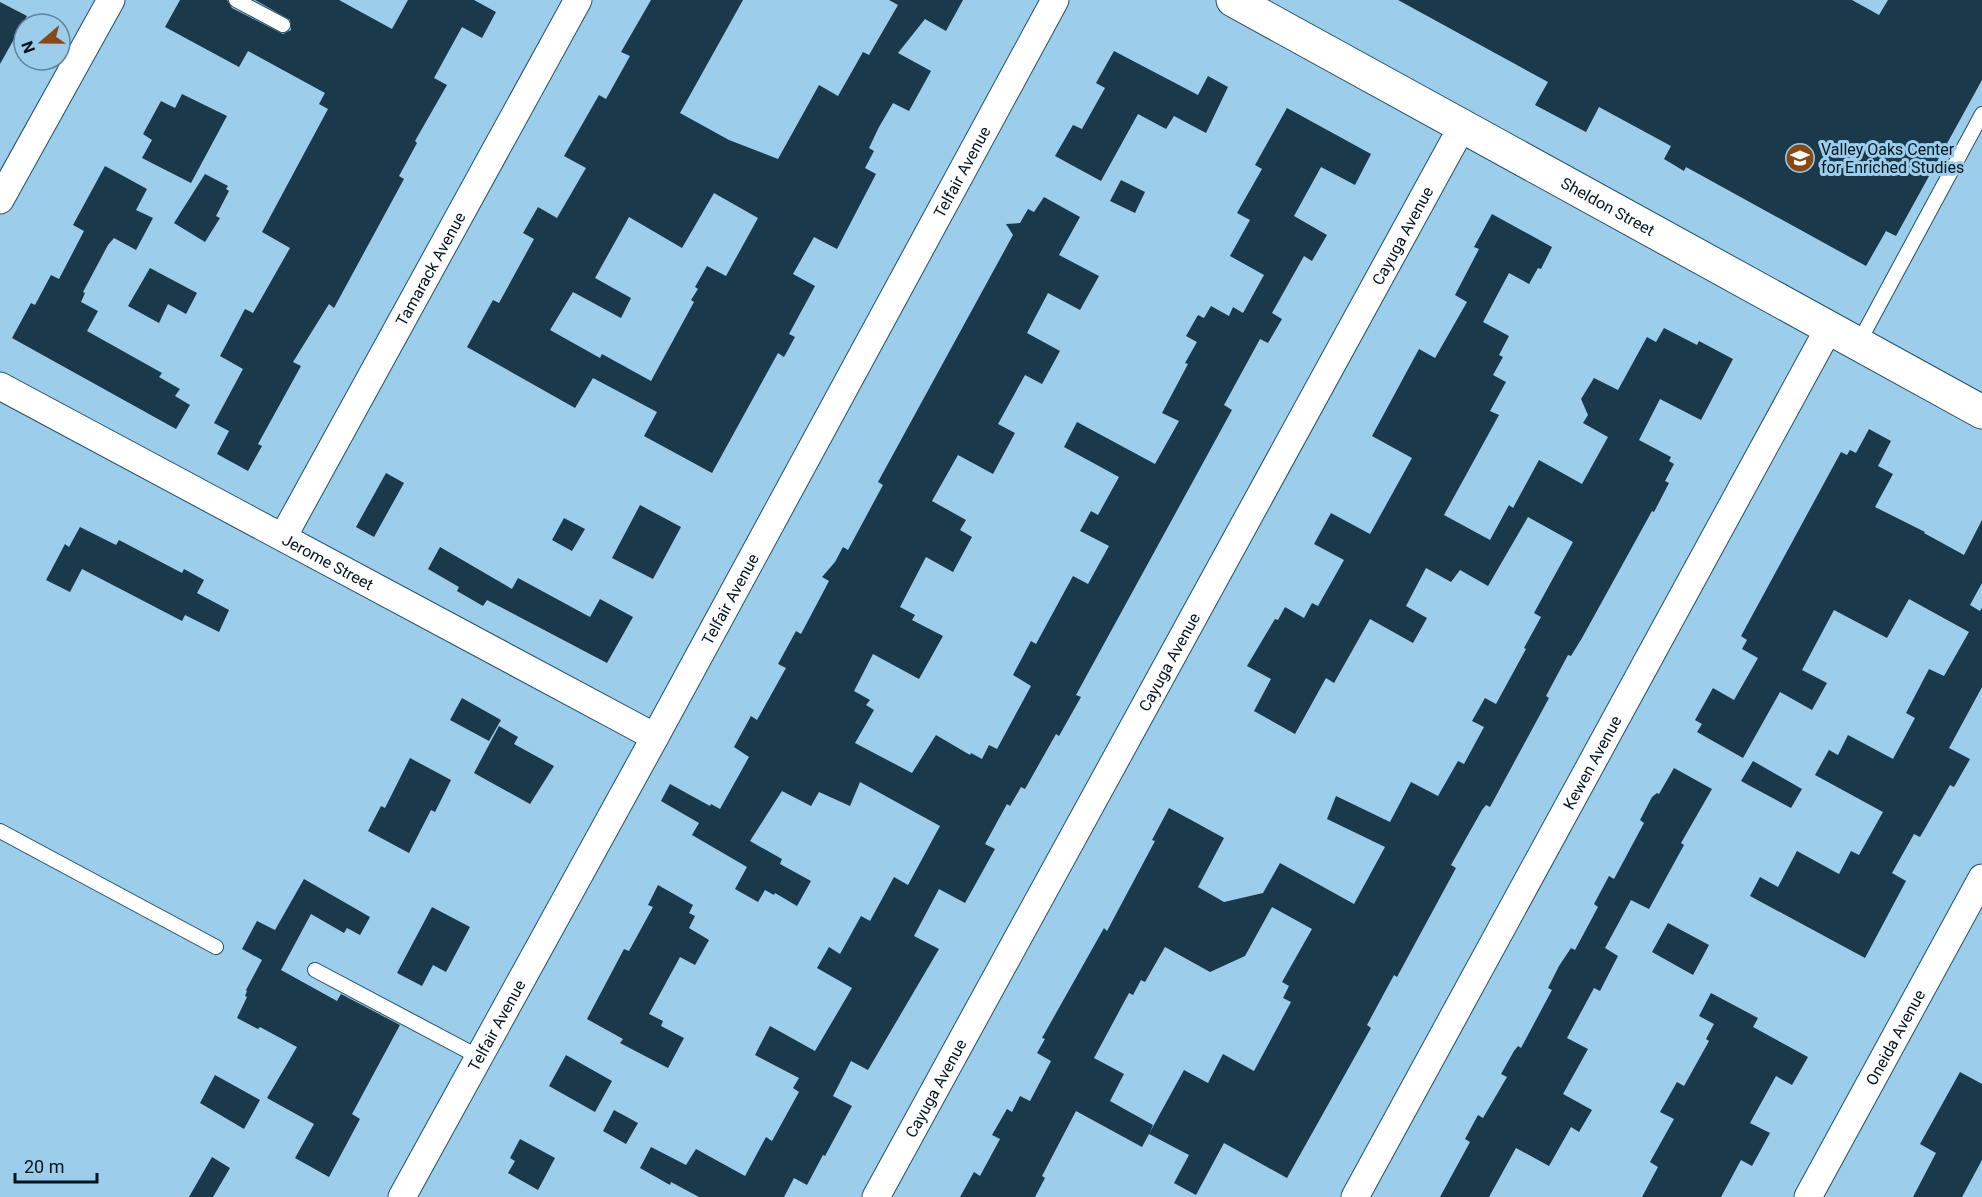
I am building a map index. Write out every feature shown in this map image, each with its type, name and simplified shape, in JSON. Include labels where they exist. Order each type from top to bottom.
[{"type":"main road","name":"Sheldon Street","points":[[1233,0],[1982,412]]},
{"type":"street","points":[[0,200],[111,0]]},
{"type":"street","name":"Tamarack Avenue","points":[[283,537],[578,0]]},
{"type":"street","name":"Telfair Avenue","points":[[402,1197],[655,737],[1055,0]]},
{"type":"street","name":"Cayuga Avenue","points":[[876,1197],[1463,125]]},
{"type":"street","name":"Kewen Avenue","points":[[1355,1197],[1829,328]]},
{"type":"street","name":"Jerome Street","points":[[0,386],[655,737]]},
{"type":"street","name":"Oneida Avenue","points":[[1808,1197],[1982,878]]},
{"type":"lane","points":[[236,0],[283,25]]},
{"type":"lane","points":[[1858,344],[1982,114]]},
{"type":"lane","points":[[0,831],[216,947]]},
{"type":"lane","points":[[315,970],[479,1057]]},
{"type":"building","points":[[180,0],[227,0],[232,8],[283,34],[291,30],[290,20],[255,0],[339,0],[392,29],[408,0],[474,0],[496,12],[482,38],[462,27],[434,78],[447,85],[415,141],[417,143],[399,176],[404,179],[334,308],[329,304],[293,362],[301,366],[258,444],[262,446],[248,471],[217,454],[229,431],[214,423],[243,369],[220,356],[245,309],[253,313],[290,248],[262,232],[328,109],[319,104],[325,93],[248,51],[239,67],[165,27]]},
{"type":"building","points":[[651,0],[743,0],[680,113],[729,140],[778,159],[819,85],[838,96],[863,52],[869,55],[898,5],[889,0],[963,0],[946,31],[925,19],[898,53],[931,71],[909,111],[893,103],[879,127],[869,148],[874,151],[865,168],[876,174],[837,249],[814,237],[793,274],[815,286],[789,334],[795,337],[784,357],[778,353],[712,473],[644,436],[657,412],[593,378],[575,408],[467,347],[493,300],[499,303],[534,239],[523,233],[538,207],[557,218],[586,168],[564,156],[599,95],[606,99],[630,56],[621,52]],"holes":[[[714,193],[758,218],[726,276],[707,266],[695,287],[698,289],[691,300],[694,302],[651,381],[602,354],[600,358],[550,330],[573,292],[621,318],[631,298],[595,278],[629,217],[682,248]]]},
{"type":"building","name":"Valley Oaks Center for Enriched Studies","points":[[1398,0],[1852,0],[1879,15],[1888,0],[1982,0],[1982,80],[1896,236],[1886,231],[1866,266],[1686,167],[1684,171],[1664,159],[1671,146],[1599,107],[1586,132],[1535,105],[1548,82]]},
{"type":"building","points":[[0,2],[19,12],[12,12],[12,43],[0,64]]},
{"type":"building","points":[[1114,51],[1198,95],[1208,76],[1228,87],[1206,133],[1174,116],[1166,129],[1138,114],[1101,181],[1055,156],[1073,125],[1082,129],[1105,88],[1096,83]]},
{"type":"building","points":[[182,94],[227,116],[191,183],[142,158],[152,140],[143,134],[161,101],[175,108]]},
{"type":"building","points":[[1287,108],[1371,154],[1355,185],[1321,167],[1294,216],[1327,235],[1312,261],[1304,256],[1272,313],[1282,319],[1268,343],[1260,339],[1224,405],[1232,410],[1076,695],[1081,697],[1059,736],[1056,734],[1025,789],[1021,787],[1010,806],[1007,804],[985,844],[995,849],[965,903],[939,889],[914,936],[939,949],[868,1070],[851,1061],[833,1096],[852,1106],[825,1156],[823,1155],[807,1185],[794,1178],[784,1197],[699,1197],[671,1182],[670,1185],[640,1168],[651,1147],[686,1165],[696,1149],[745,1176],[766,1137],[772,1141],[799,1092],[793,1088],[799,1078],[755,1055],[770,1026],[815,1051],[852,988],[817,968],[829,947],[840,954],[861,916],[870,921],[894,877],[908,885],[940,826],[860,782],[850,806],[819,792],[811,806],[782,791],[750,841],[782,859],[780,864],[811,881],[797,906],[765,890],[758,902],[735,889],[747,867],[692,835],[699,823],[661,801],[670,784],[720,809],[749,757],[734,747],[751,716],[757,720],[786,668],[778,664],[796,631],[801,634],[829,581],[822,577],[835,562],[843,547],[848,550],[883,485],[878,482],[1013,235],[1006,224],[1020,223],[1028,209],[1034,212],[1044,197],[1080,217],[1059,255],[1099,276],[1080,310],[1048,293],[1027,333],[1060,351],[1042,384],[1025,375],[998,424],[1015,433],[993,474],[958,455],[932,501],[966,520],[960,530],[972,537],[953,572],[926,557],[900,607],[915,615],[912,620],[943,636],[919,679],[873,654],[854,691],[870,700],[866,705],[874,710],[855,743],[912,773],[936,735],[970,755],[971,753],[982,759],[989,745],[997,749],[1031,686],[1013,675],[1031,641],[1036,644],[1073,576],[1088,584],[1109,546],[1080,531],[1091,511],[1098,515],[1119,477],[1064,447],[1077,422],[1155,464],[1179,421],[1162,413],[1197,342],[1186,336],[1198,315],[1204,318],[1211,306],[1229,316],[1233,307],[1243,313],[1264,275],[1230,256],[1250,220],[1237,213],[1262,169],[1255,165]]},
{"type":"building","points":[[105,166],[147,189],[136,210],[153,218],[136,250],[114,238],[108,245],[83,292],[85,293],[81,302],[98,311],[87,331],[162,373],[159,377],[180,389],[175,396],[190,405],[176,429],[12,338],[31,303],[35,305],[51,275],[59,279],[84,231],[73,225]]},
{"type":"building","points":[[205,174],[228,186],[226,189],[229,191],[216,216],[220,218],[205,242],[174,223]]},
{"type":"building","points":[[1121,180],[1145,192],[1135,213],[1110,201]]},
{"type":"building","points":[[1492,214],[1552,247],[1541,269],[1538,268],[1529,284],[1509,273],[1483,322],[1509,336],[1499,355],[1503,357],[1493,375],[1506,382],[1490,411],[1499,415],[1444,515],[1490,540],[1509,505],[1513,508],[1539,460],[1582,484],[1608,437],[1583,423],[1588,415],[1581,399],[1594,378],[1618,390],[1647,337],[1656,342],[1664,328],[1697,345],[1699,341],[1733,359],[1701,420],[1660,399],[1639,440],[1671,457],[1669,461],[1674,464],[1665,481],[1669,483],[1654,512],[1652,511],[1582,638],[1571,656],[1568,655],[1546,696],[1549,698],[1490,807],[1486,805],[1482,810],[1451,865],[1456,868],[1397,977],[1394,975],[1367,1025],[1371,1028],[1287,1178],[1224,1143],[1196,1195],[1174,1183],[1189,1155],[1149,1134],[1142,1147],[1076,1111],[1042,1176],[1045,1178],[1035,1197],[960,1197],[974,1172],[980,1176],[1000,1139],[992,1135],[1007,1109],[1012,1112],[1020,1096],[1030,1101],[1051,1061],[1037,1053],[1045,1039],[1042,1038],[1104,928],[1107,931],[1155,841],[1152,840],[1169,808],[1224,838],[1198,887],[1224,902],[1263,893],[1280,863],[1354,904],[1385,847],[1327,819],[1336,796],[1390,822],[1411,782],[1438,796],[1458,761],[1464,764],[1484,727],[1472,721],[1485,698],[1496,704],[1541,617],[1534,613],[1573,542],[1528,517],[1488,586],[1460,570],[1451,582],[1426,568],[1406,606],[1427,618],[1413,643],[1370,619],[1334,683],[1326,678],[1295,734],[1254,711],[1271,679],[1247,666],[1275,619],[1278,620],[1285,607],[1304,618],[1312,603],[1318,606],[1344,560],[1314,544],[1331,513],[1370,534],[1412,458],[1372,436],[1419,349],[1435,358],[1467,302],[1455,295],[1479,249],[1474,247]],"holes":[[[1272,907],[1312,929],[1282,982],[1289,986],[1283,998],[1291,1002],[1254,1071],[1223,1054],[1208,1083],[1184,1070],[1150,1132],[1153,1125],[1110,1101],[1124,1074],[1094,1058],[1129,993],[1133,995],[1141,980],[1145,982],[1165,947],[1210,972],[1245,956]]]},
{"type":"building","points":[[150,268],[197,293],[186,314],[168,304],[159,323],[128,306]]},
{"type":"building","points":[[1869,429],[1891,441],[1878,466],[1893,474],[1875,507],[1964,555],[1982,520],[1982,583],[1970,605],[1980,611],[1982,608],[1982,687],[1949,748],[1970,759],[1954,787],[1950,785],[1920,837],[1914,834],[1892,873],[1906,881],[1865,958],[1750,896],[1760,877],[1778,887],[1797,851],[1839,874],[1851,851],[1859,855],[1883,812],[1815,775],[1829,750],[1838,755],[1848,735],[1893,759],[1915,718],[1906,713],[1929,669],[1944,676],[1969,632],[1909,599],[1887,638],[1834,610],[1802,670],[1827,683],[1812,710],[1780,692],[1743,758],[1697,732],[1702,724],[1695,720],[1713,688],[1734,700],[1758,658],[1742,649],[1747,640],[1741,636],[1841,452],[1847,455],[1850,450],[1856,453]]},
{"type":"building","points":[[386,473],[404,483],[374,537],[356,527]]},
{"type":"building","points":[[640,505],[681,527],[653,579],[612,558]]},
{"type":"building","points":[[564,518],[585,529],[572,551],[552,540]]},
{"type":"building","points":[[80,527],[116,545],[119,540],[182,573],[184,569],[204,580],[197,593],[229,610],[219,632],[185,615],[182,621],[82,569],[70,592],[46,580],[65,544],[69,547]]},
{"type":"building","points":[[440,547],[512,589],[518,578],[590,617],[600,599],[633,617],[607,663],[487,600],[483,606],[457,591],[459,587],[428,569]]},
{"type":"building","points":[[462,698],[501,720],[489,741],[450,720]]},
{"type":"building","points":[[499,726],[518,737],[514,744],[554,766],[530,804],[474,773]]},
{"type":"building","points":[[410,758],[451,780],[435,812],[431,810],[409,853],[368,831],[381,806],[385,808]]},
{"type":"building","points":[[1753,761],[1802,789],[1791,808],[1741,781]]},
{"type":"building","points":[[1674,768],[1712,789],[1681,843],[1684,845],[1649,909],[1631,900],[1605,948],[1618,956],[1600,991],[1594,988],[1567,1038],[1588,1049],[1563,1094],[1592,1110],[1579,1132],[1571,1127],[1549,1166],[1516,1148],[1489,1197],[1440,1197],[1470,1142],[1465,1139],[1478,1115],[1483,1118],[1507,1077],[1501,1074],[1514,1051],[1518,1046],[1521,1048],[1552,990],[1548,988],[1559,966],[1571,948],[1575,950],[1598,907],[1594,904],[1609,876],[1614,879],[1644,823],[1640,820],[1652,797],[1659,794]]},
{"type":"building","points":[[304,879],[370,917],[360,935],[347,928],[344,933],[311,914],[281,970],[337,1001],[341,994],[400,1025],[352,1114],[360,1119],[329,1177],[295,1158],[314,1124],[267,1098],[297,1047],[260,1027],[258,1029],[237,1018],[247,997],[245,996],[246,990],[262,960],[242,949],[257,921],[275,930]]},
{"type":"building","points":[[658,885],[693,905],[689,913],[695,916],[689,928],[709,940],[695,965],[680,957],[649,1014],[663,1021],[661,1026],[684,1038],[668,1068],[620,1043],[623,1039],[587,1019],[624,949],[629,951],[653,907],[648,905]]},
{"type":"building","points":[[432,907],[470,927],[446,972],[433,965],[422,986],[397,973]]},
{"type":"building","points":[[1668,923],[1709,945],[1693,975],[1652,952]]},
{"type":"building","points":[[1711,993],[1758,1018],[1753,1027],[1808,1057],[1792,1085],[1776,1076],[1750,1123],[1770,1133],[1752,1166],[1741,1160],[1721,1197],[1642,1197],[1658,1167],[1650,1162],[1674,1119],[1660,1112],[1677,1082],[1684,1086],[1709,1041],[1706,1039],[1714,1024],[1699,1016]]},
{"type":"building","points":[[566,1055],[612,1081],[595,1112],[549,1086]]},
{"type":"building","points":[[1960,1072],[1982,1084],[1982,1160],[1962,1197],[1913,1197],[1936,1153],[1920,1144]]},
{"type":"building","points":[[215,1075],[260,1100],[244,1129],[200,1103]]},
{"type":"building","points":[[614,1110],[638,1123],[626,1144],[603,1131]]},
{"type":"building","points":[[520,1139],[555,1158],[538,1190],[508,1173],[515,1161],[510,1158]]},
{"type":"building","points":[[212,1157],[230,1168],[213,1197],[189,1197]]},
{"type":"place","name":"Valley Oaks Center for Enriched Studies","points":[[1800,158]]}]
